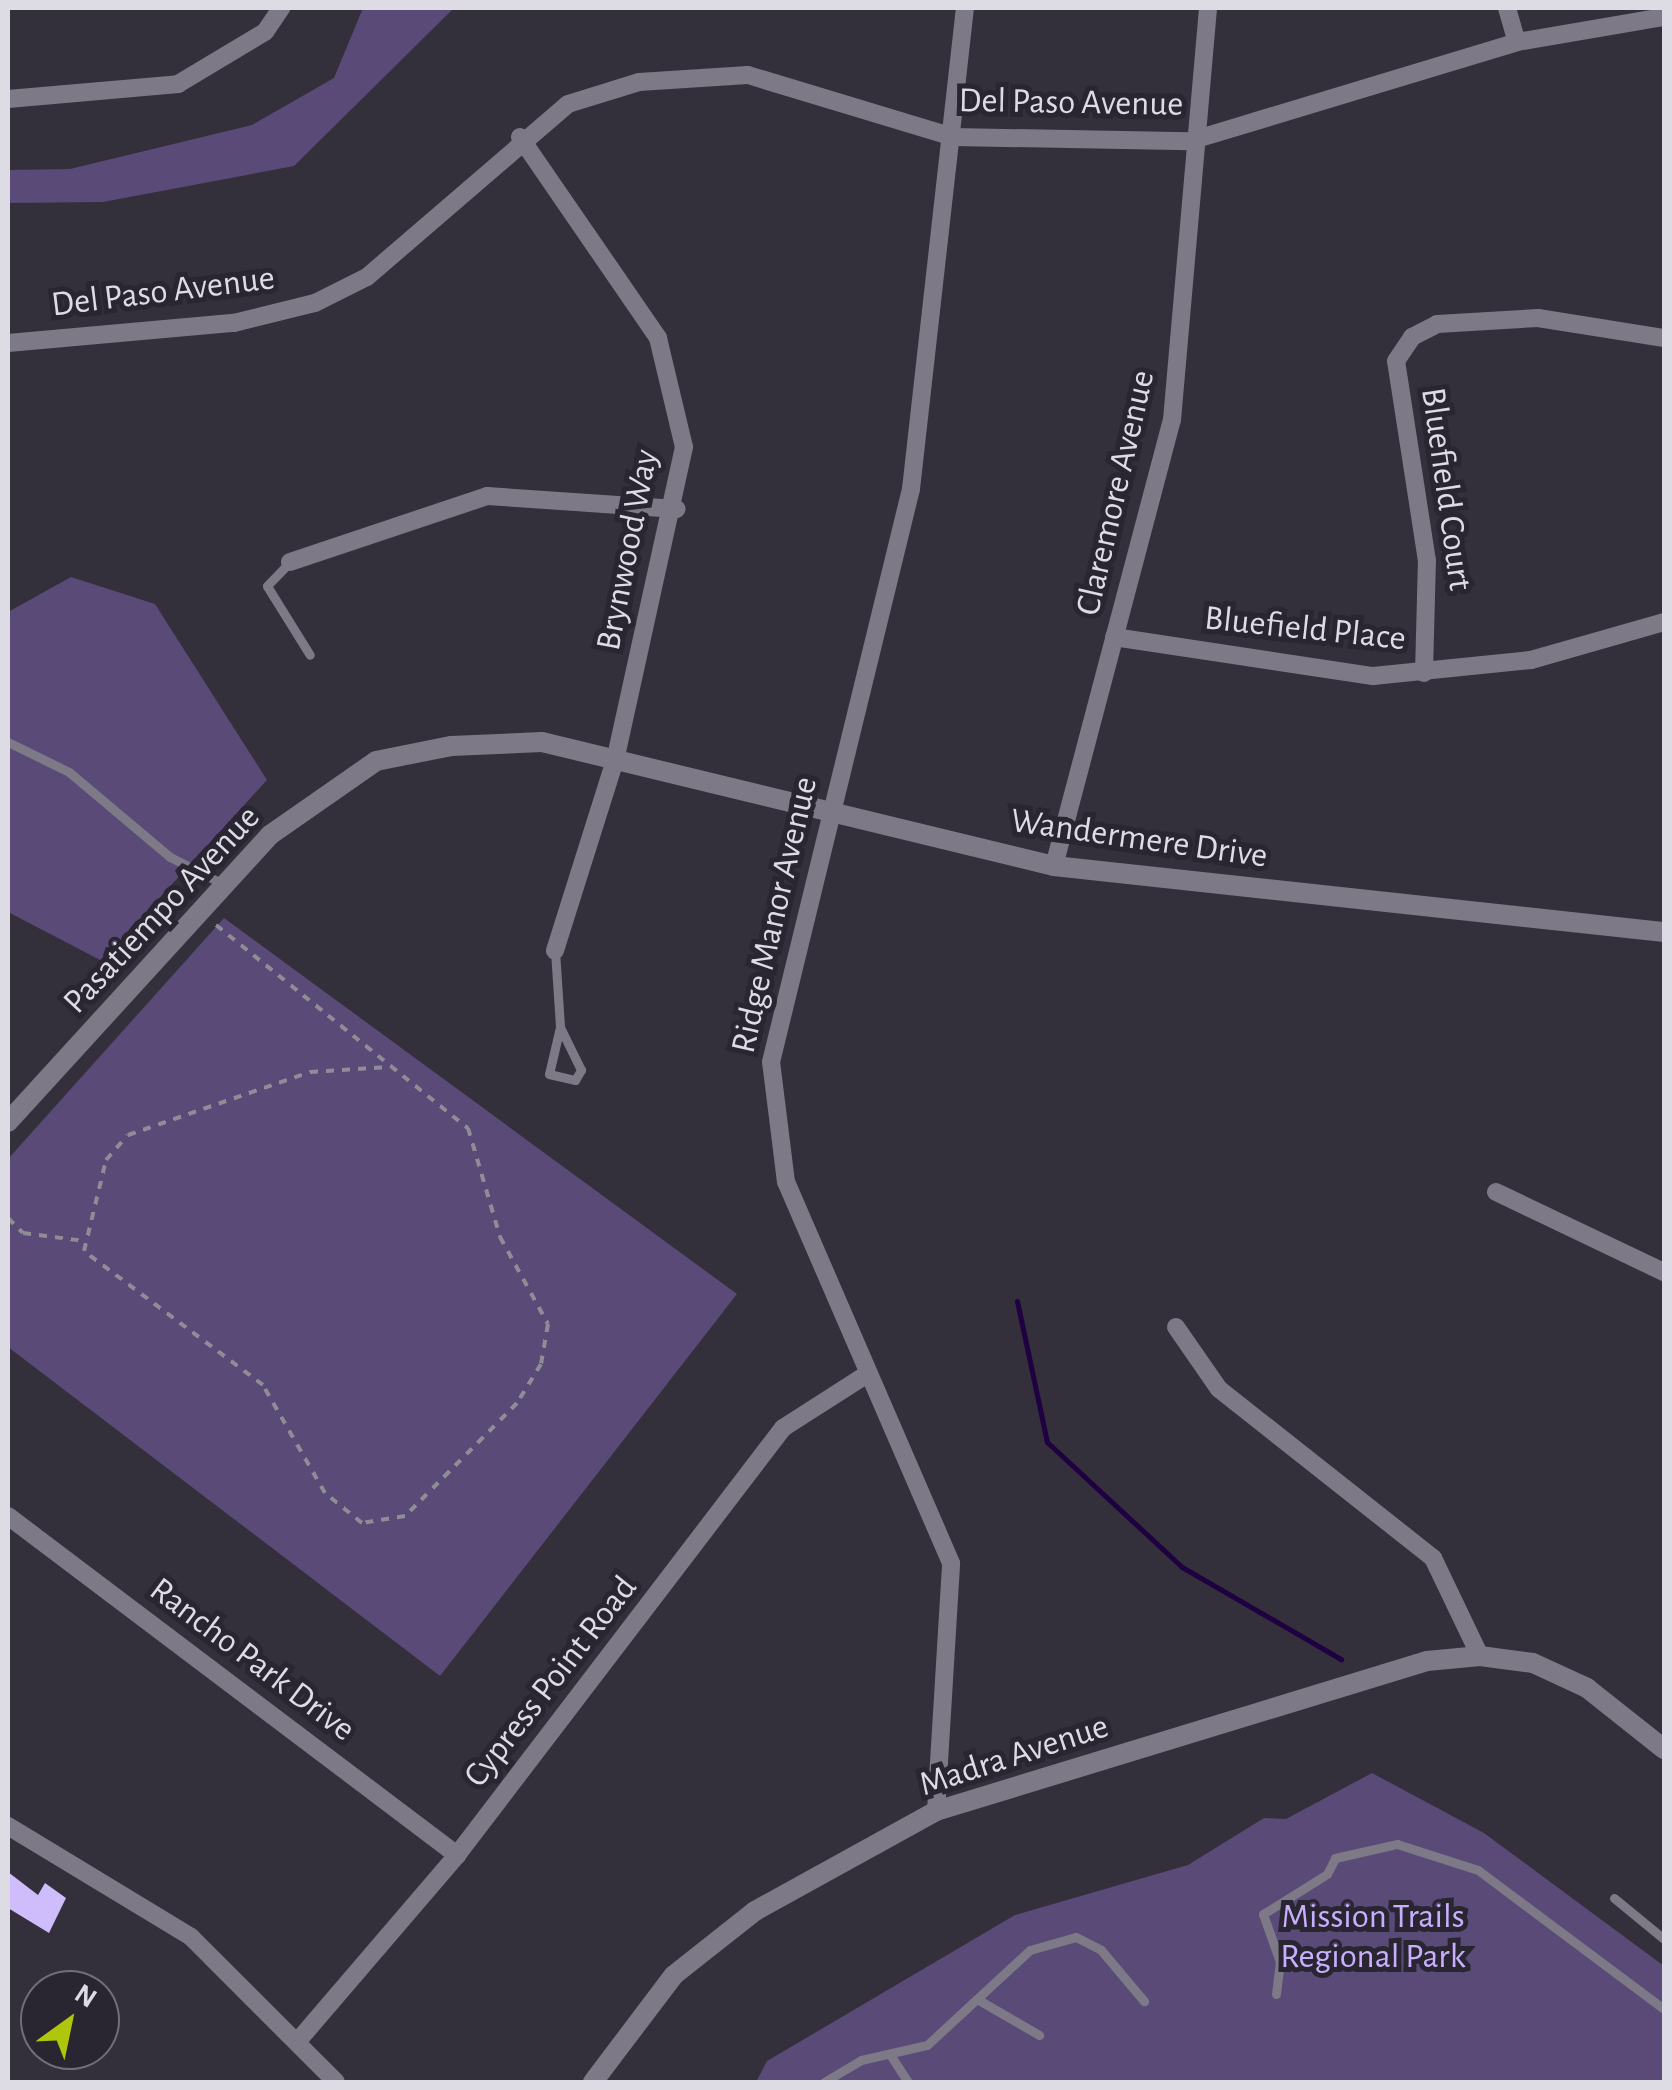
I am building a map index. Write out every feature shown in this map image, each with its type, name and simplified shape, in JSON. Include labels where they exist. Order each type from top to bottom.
[{"type":"street","points":[[8,99],[178,84],[265,32],[281,8]]},
{"type":"street","name":"Ridge Manor Avenue","points":[[936,1811],[951,1563],[866,1376],[786,1182],[771,1062],[911,488],[965,8]]},
{"type":"street","name":"Claremore Avenue","points":[[1054,866],[1172,420],[1190,141],[1208,8]]},
{"type":"street","points":[[1507,8],[1517,42]]},
{"type":"street","name":"Del Paso Avenue","points":[[8,344],[234,323],[315,302],[366,277],[438,220],[520,137],[568,104],[639,82],[748,75],[953,137],[1190,141],[1517,42],[1664,17]]},
{"type":"street","name":"Brynwood Way","points":[[520,137],[658,338],[684,448],[677,509],[616,757],[555,950]]},
{"type":"street","name":"Bluefield Court","points":[[1424,673],[1428,561],[1396,361],[1412,337],[1437,324],[1538,318],[1664,338]]},
{"type":"street","points":[[290,562],[487,496],[677,509]]},
{"type":"street","name":"Bluefield Place","points":[[1114,637],[1262,664],[1424,673],[1531,660],[1664,622]]},
{"type":"street","name":"Pasatiempo Avenue","points":[[8,1122],[201,912],[216,880],[270,835],[376,761],[542,742],[616,757]]},
{"type":"street","name":"Wandermere Drive","points":[[616,757],[828,817],[1054,866],[1664,932]]},
{"type":"street","points":[[1496,1192],[1664,1272]]},
{"type":"street","points":[[1176,1328],[1219,1390],[1434,1558],[1480,1656]]},
{"type":"street","name":"Cypress Point Road","points":[[296,2042],[456,1855],[783,1428],[866,1376]]},
{"type":"street","name":"Rancho Park Drive","points":[[8,1516],[456,1855]]},
{"type":"street","name":"Madra Avenue","points":[[593,2082],[674,1975],[728,1932],[936,1811],[1427,1661],[1480,1656],[1533,1663],[1587,1688],[1664,1750]]},
{"type":"street","points":[[8,1826],[191,1938],[336,2082]]},
{"type":"lane","points":[[290,562],[267,586],[310,655]]},
{"type":"lane","points":[[8,742],[69,772],[170,857],[216,880]]},
{"type":"lane","points":[[555,950],[560,1026],[548,1074],[575,1080],[582,1070],[560,1026]]},
{"type":"lane","points":[[1276,1994],[1280,1962],[1264,1914],[1326,1874],[1335,1858],[1397,1844],[1478,1870],[1664,2010]]},
{"type":"lane","points":[[1614,1898],[1664,1939]]},
{"type":"lane","points":[[824,2082],[861,2060],[927,2046],[1030,1950],[1076,1937],[1101,1950],[1144,2001]]},
{"type":"lane","points":[[977,1999],[1039,2034]]},
{"type":"lane","points":[[892,2056],[908,2082]]},
{"type":"path","points":[[201,912],[468,1128],[500,1236],[548,1324],[549,1344],[517,1402],[406,1516],[362,1523],[338,1512],[263,1385],[206,1336],[89,1264],[85,1242],[106,1160],[128,1136],[310,1072],[389,1067]]},
{"type":"path","points":[[8,1218],[23,1233],[85,1242]]},
{"type":"green space","points":[[363,8],[454,8],[294,166],[103,202],[8,203],[8,170],[70,169],[252,125],[334,78]]},
{"type":"green space","points":[[71,577],[155,604],[267,780],[102,961],[8,912],[8,612]]},
{"type":"green space","points":[[224,918],[737,1294],[440,1676],[8,1347],[8,1159]]},
{"type":"green space","name":"Mission Trails Regional Park","points":[[1372,1773],[1484,1833],[1664,1966],[1664,2082],[756,2082],[767,2061],[1015,1915],[1188,1865],[1264,1818],[1286,1819]]},
{"type":"building","points":[[8,1872],[38,1895],[45,1883],[66,1898],[49,1933],[8,1908]]},
{"type":"waterway","points":[[1017,1301],[1047,1442],[1182,1567],[1341,1659]]}]
